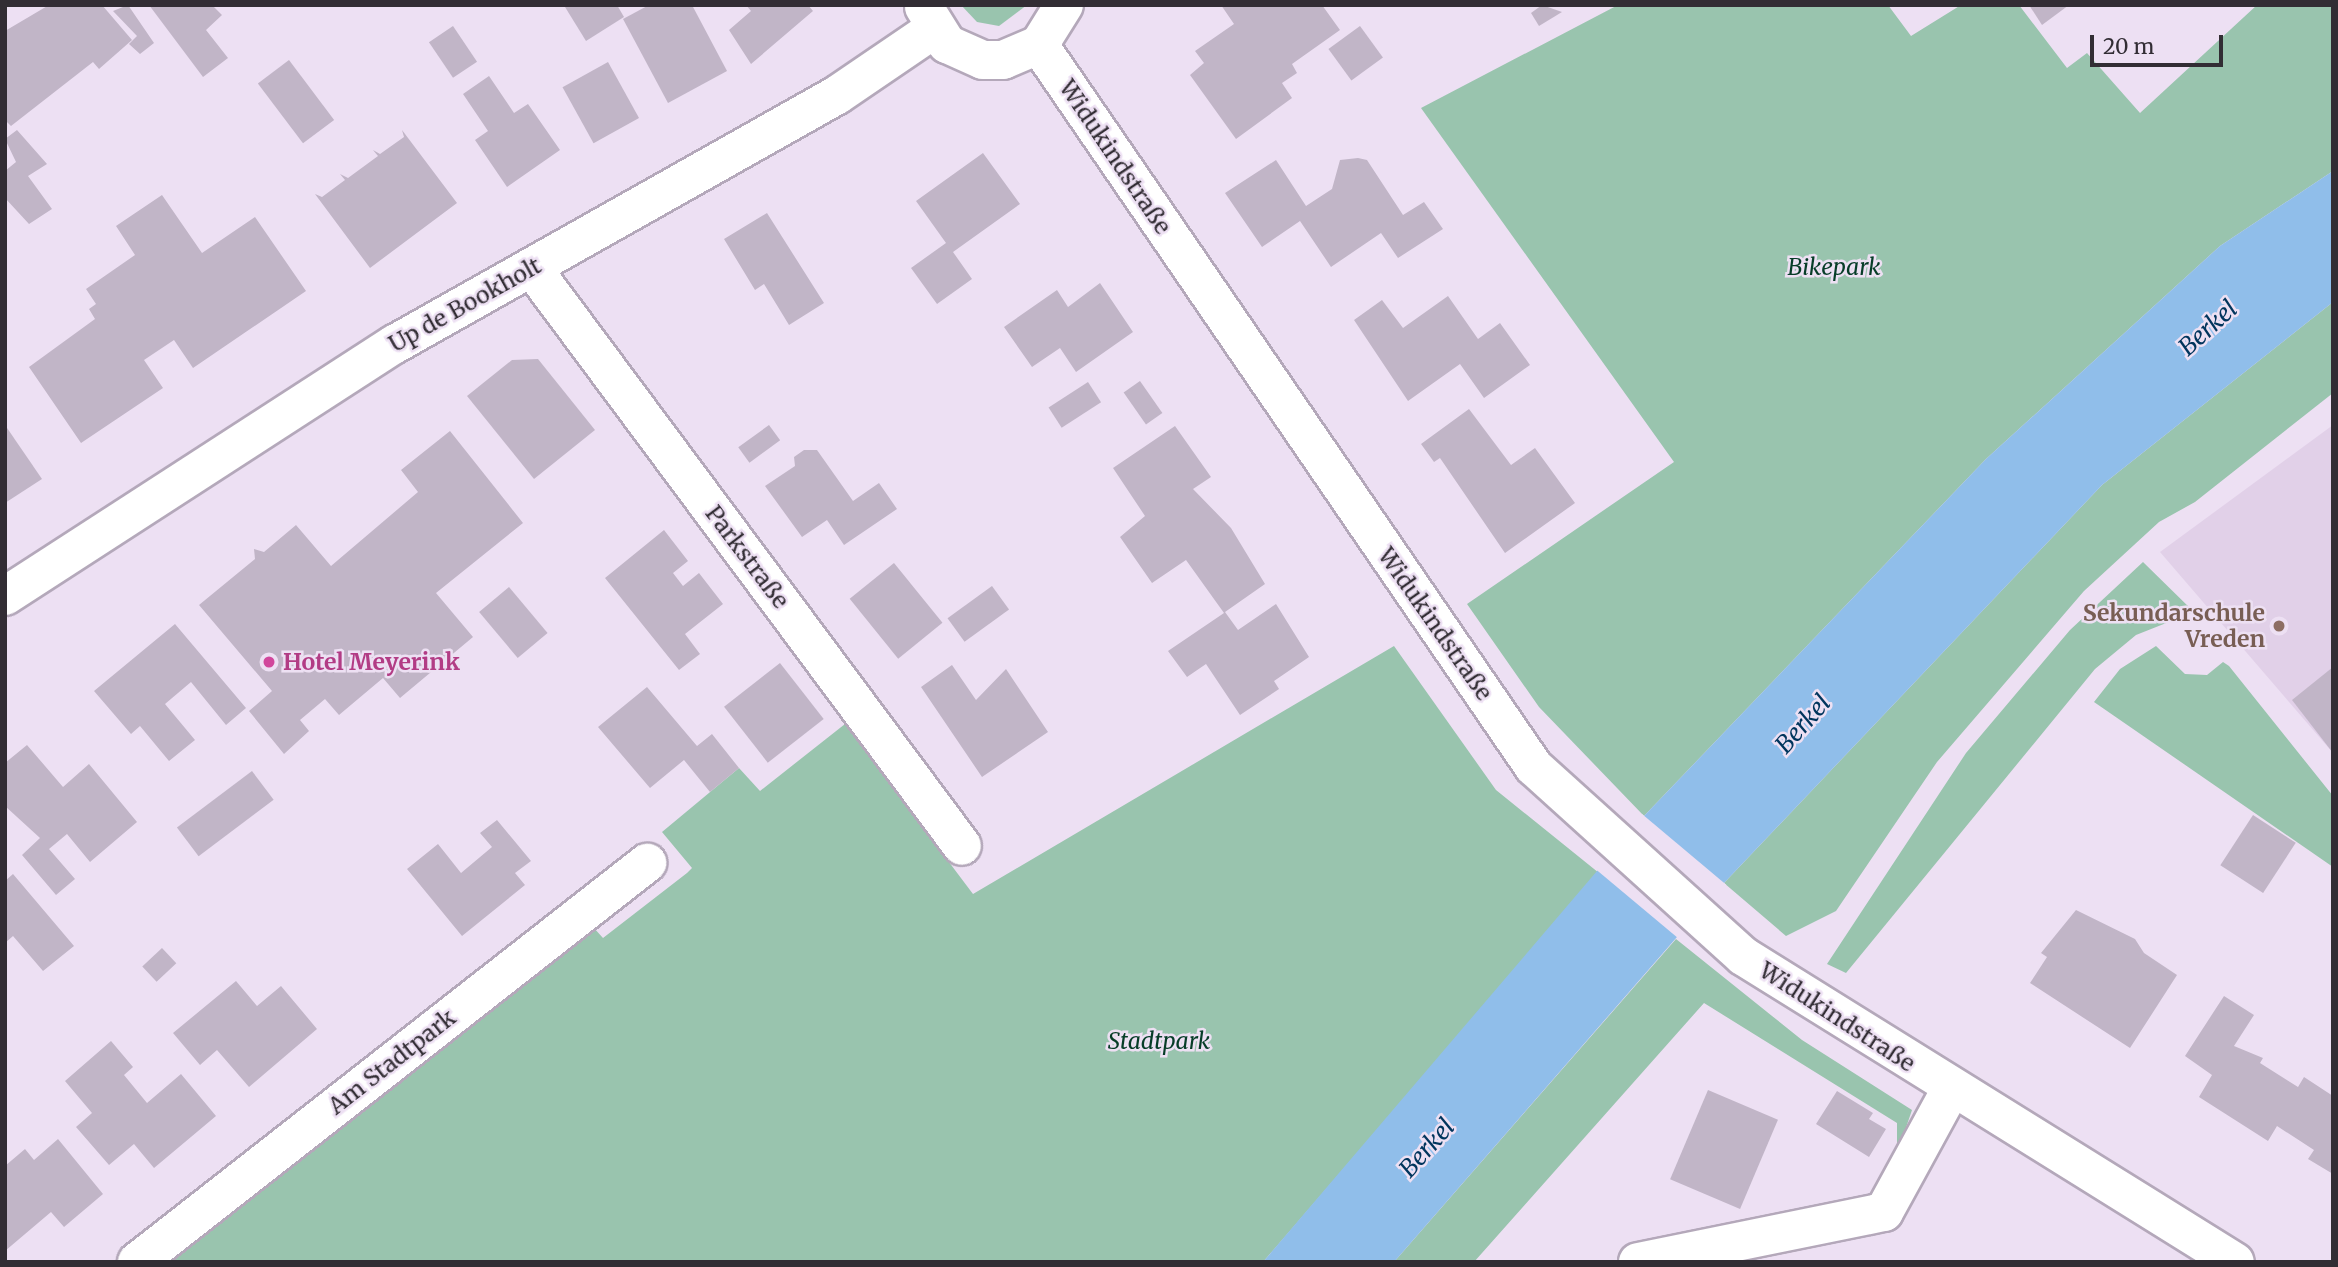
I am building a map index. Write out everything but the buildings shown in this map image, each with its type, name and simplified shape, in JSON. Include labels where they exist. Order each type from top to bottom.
[{"type":"street","points":[[929,17],[964,54],[983,60],[1003,60],[1039,45],[1064,5]]},
{"type":"street","name":"Up de Bookholt","points":[[5,596],[384,351],[837,95],[929,17]]},
{"type":"street","name":"Widukindstraße","points":[[1039,45],[1534,767],[1590,824],[1743,956],[1951,1088],[2235,1262]]},
{"type":"street","name":"Parkstraße","points":[[532,268],[962,846]]},
{"type":"street","name":"Am Stadtpark","points":[[137,1262],[647,863]]},
{"type":"street","points":[[1638,1262],[1884,1212],[1951,1088]]},
{"type":"shaded area","name":"Sekundarschule Vreden","points":[[2333,425],[2333,753],[2160,552]]},
{"type":"green space","points":[[961,5],[1027,5],[999,26],[977,22]]},
{"type":"green space","name":"Bikepark","points":[[1618,5],[1888,5],[1911,36],[1961,5],[2019,5],[2067,68],[2087,53],[2140,113],[2257,5],[2333,5],[2333,171],[2220,246],[1986,459],[1644,816],[1539,707],[1467,604],[1674,462],[1421,108]]},
{"type":"green space","points":[[2333,302],[2333,393],[2195,502],[2159,522],[2084,591],[1937,762],[1836,911],[1786,936],[1724,883],[2102,485]]},
{"type":"green space","points":[[2143,562],[2194,612],[2136,635],[2095,669],[1846,973],[1827,964],[1966,753],[2070,630]]},
{"type":"green space","name":"Stadtpark","points":[[1394,646],[1496,790],[1599,873],[1263,1262],[166,1262],[593,927],[603,938],[687,873],[692,868],[662,832],[739,768],[760,791],[845,724],[973,894]]},
{"type":"green space","points":[[2156,646],[2185,674],[2207,675],[2223,662],[2229,666],[2333,796],[2333,867],[2094,702],[2120,669]]},
{"type":"green space","points":[[1676,939],[1802,1040],[1912,1110],[1897,1154],[1897,1123],[1704,1003],[1474,1262],[1394,1262]]},
{"type":"water","name":"Berkel","points":[[2333,171],[2333,302],[2102,485],[1724,883],[1394,1262],[1263,1262],[1644,816],[1986,459],[2220,246]]},
{"type":"pier","points":[[1642,814],[1726,885],[1680,940],[1596,869]]},
{"type":"place","name":"Sekundarschule Vreden","points":[[2279,626]]},
{"type":"place","name":"Hotel Meyerink","points":[[269,662]]}]
